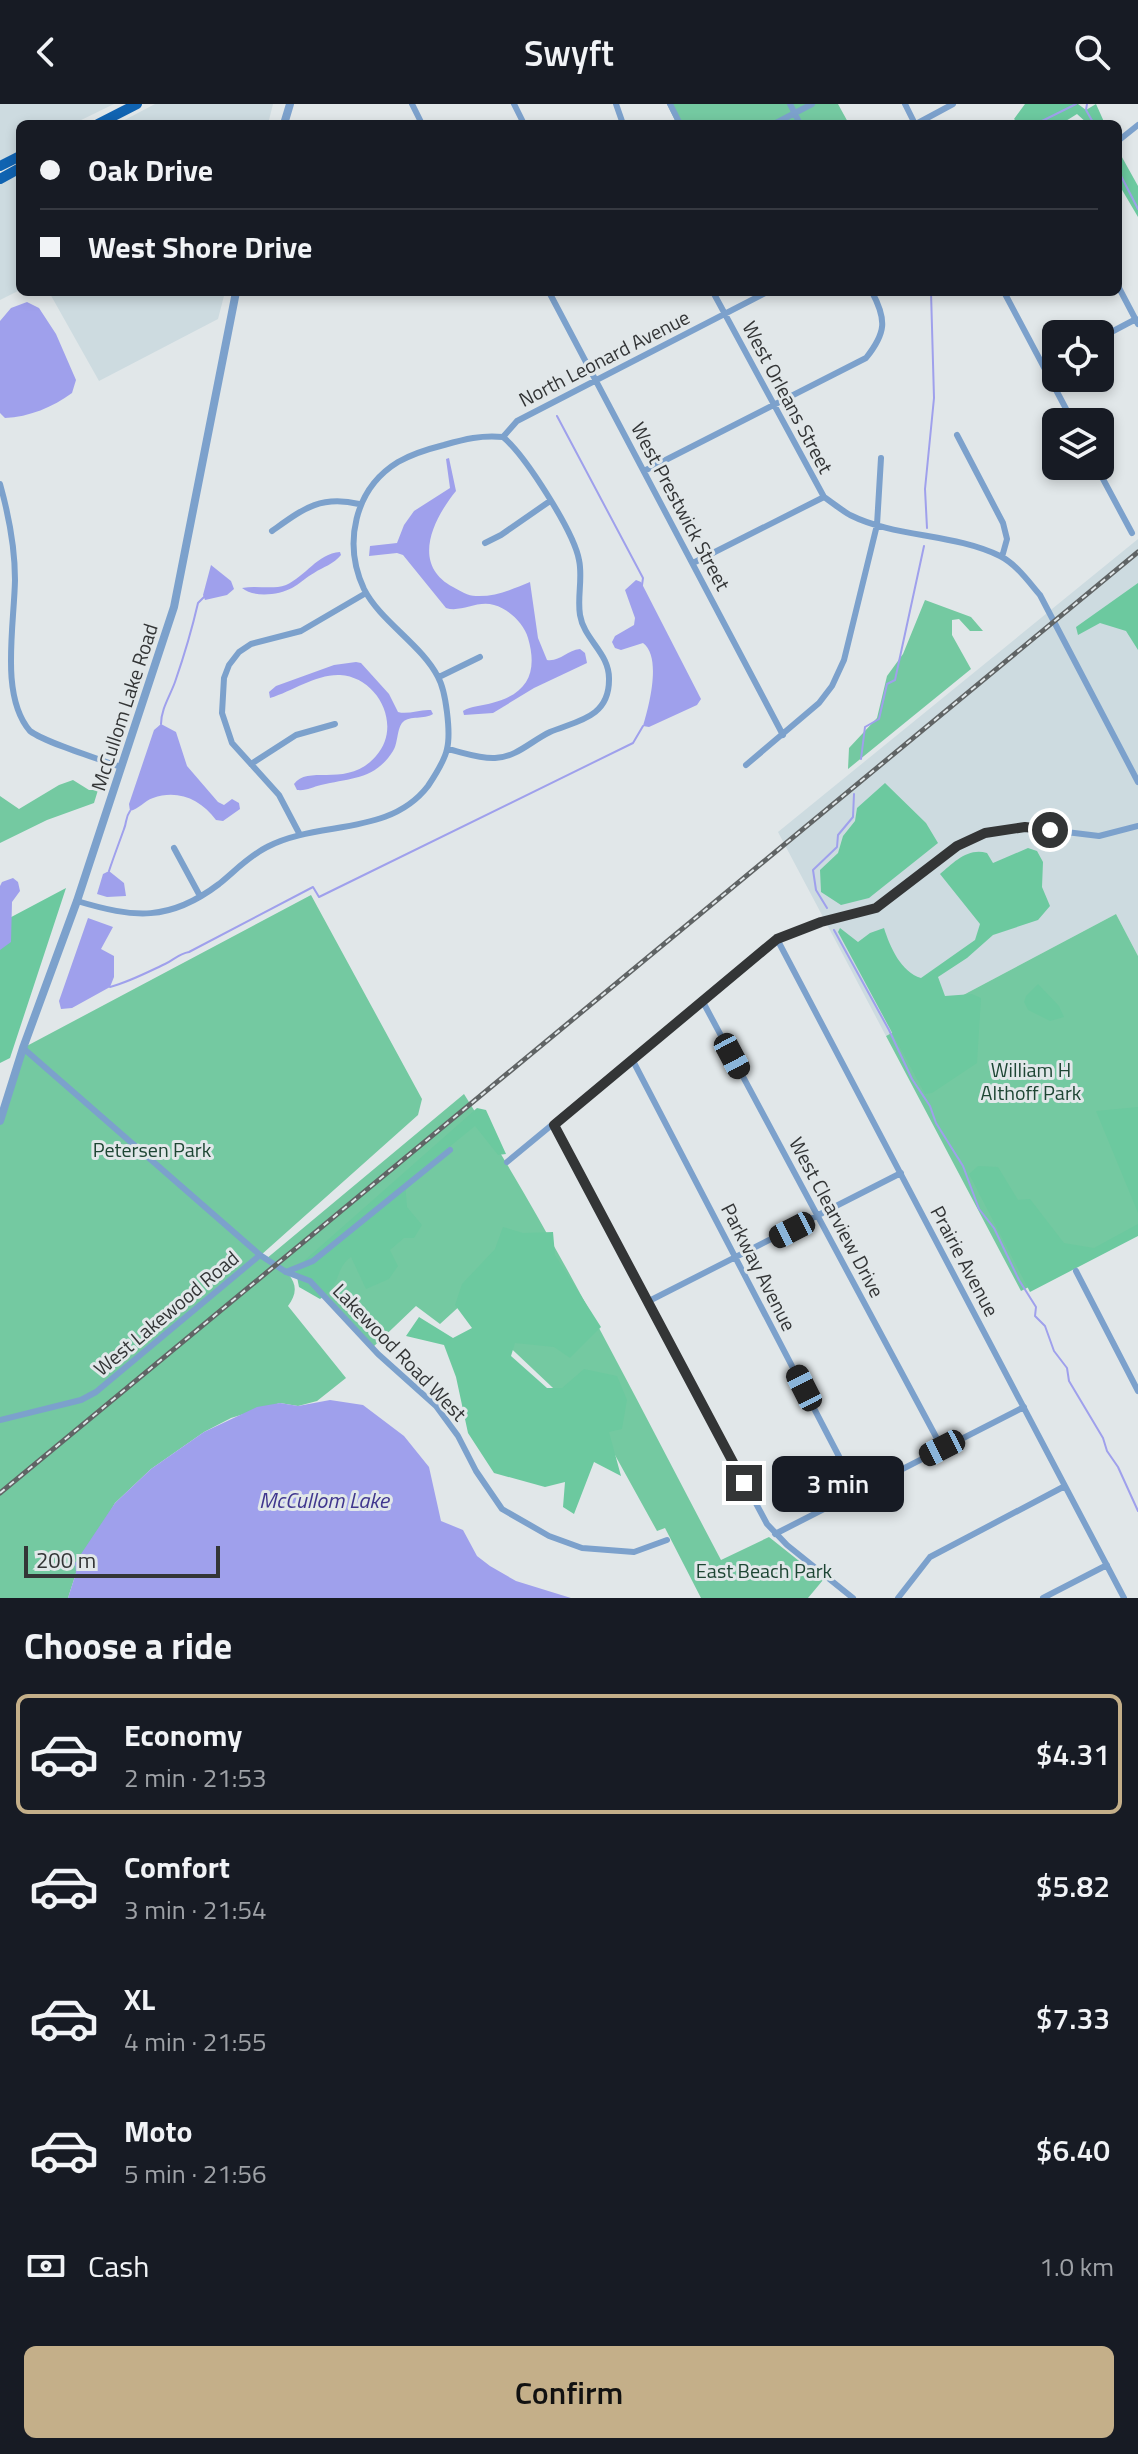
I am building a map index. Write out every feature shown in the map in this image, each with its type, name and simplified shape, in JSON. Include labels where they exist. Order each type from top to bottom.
[{"type":"main road","points":[[106,120],[137,104]]},
{"type":"street","points":[[790,104],[798,120]]},
{"type":"street","points":[[781,120],[812,104]]},
{"type":"street","points":[[923,120],[953,104]]},
{"type":"street","points":[[1122,138],[1138,125]]},
{"type":"street","points":[[1114,331],[1137,320],[1122,293]]},
{"type":"street","name":"McCullom Lake Road","points":[[0,1121],[174,607],[235,296]]},
{"type":"street","name":"West Prestwick Street","points":[[551,296],[783,735]]},
{"type":"street","name":"West Orleans Street","points":[[715,296],[824,497],[848,514],[877,525],[973,546],[1002,557],[1019,571],[1040,595],[1138,782]]},
{"type":"street","name":"North Leonard Avenue","points":[[503,437],[517,421],[759,296]]},
{"type":"street","points":[[644,471],[866,358],[879,341],[884,323],[874,296]]},
{"type":"street","points":[[1006,296],[1042,363]]},
{"type":"street","points":[[77,901],[132,915],[155,914],[177,908],[200,896],[258,852],[299,833],[378,820],[405,807],[428,786],[447,749],[447,716],[439,677],[366,593],[356,568],[353,547],[359,504],[372,484],[397,463],[413,455],[481,435],[503,437],[523,457],[575,544],[580,562],[578,603],[581,620],[606,662],[609,680],[606,695],[592,715],[551,732],[519,752],[496,758],[447,749]]},
{"type":"street","points":[[957,435],[1003,523],[1007,539],[1002,557]]},
{"type":"street","points":[[746,765],[826,695],[844,660],[877,525],[881,458]]},
{"type":"street","points":[[1104,480],[1132,533]]},
{"type":"street","points":[[0,484],[11,526],[15,580],[4,678],[9,699],[18,719],[32,733],[121,767]]},
{"type":"street","points":[[693,563],[824,497]]},
{"type":"street","points":[[272,531],[306,508],[324,501],[344,500],[359,504]]},
{"type":"street","points":[[485,543],[550,501]]},
{"type":"street","points":[[299,833],[279,795],[232,743],[222,713],[224,678],[239,652],[251,644],[301,631],[366,593]]},
{"type":"street","points":[[439,677],[480,657]]},
{"type":"street","points":[[251,764],[296,735],[335,724]]},
{"type":"street","points":[[507,1162],[777,939],[821,922],[876,908],[957,846],[985,833],[1025,827],[1099,836],[1138,826]]},
{"type":"street","points":[[174,848],[200,896]]},
{"type":"street","name":"Prairie Avenue","points":[[777,939],[1124,1598]]},
{"type":"street","name":"West Clearview Drive","points":[[703,1002],[942,1448]]},
{"type":"street","name":"Lakewood Road West","points":[[23,1048],[260,1255],[286,1272],[310,1281],[378,1354],[436,1406],[502,1509],[549,1536],[582,1548],[634,1552],[667,1540]]},
{"type":"street","name":"Parkway Avenue","points":[[632,1059],[857,1491]]},
{"type":"street","points":[[554,1125],[758,1509],[775,1534],[853,1598]]},
{"type":"street","points":[[286,1272],[313,1261],[450,1150]]},
{"type":"street","points":[[649,1301],[901,1173]]},
{"type":"street","name":"West Lakewood Road","points":[[0,1420],[81,1400],[96,1392],[260,1255]]},
{"type":"street","points":[[1076,1271],[1138,1391]]},
{"type":"street","points":[[775,1534],[1024,1407]]},
{"type":"street","points":[[898,1598],[930,1557],[1065,1486]]},
{"type":"street","points":[[1043,1598],[1107,1565]]},
{"type":"shaded area","points":[[0,104],[114,104],[81,120],[16,120],[16,153],[0,161]]},
{"type":"shaded area","points":[[155,104],[273,104],[269,120],[125,120]]},
{"type":"shaded area","points":[[16,176],[16,292],[0,300],[0,184]]},
{"type":"shaded area","points":[[51,296],[224,296],[218,319],[99,381]]},
{"type":"shaded area","points":[[1138,539],[1138,956],[1116,914],[886,1036],[778,832]]},
{"type":"green space","points":[[667,104],[838,104],[847,120],[675,120]]},
{"type":"green space","points":[[1025,104],[1078,104],[1086,110],[1096,104],[1103,120],[1084,120],[1077,114],[1067,120],[1014,119]]},
{"type":"green space","points":[[1122,157],[1138,186],[1138,217],[1122,190]]},
{"type":"green space","points":[[1138,583],[1138,650],[1126,631],[1100,623],[1078,635],[1076,627]]},
{"type":"green space","points":[[925,600],[971,617],[983,631],[970,631],[959,619],[952,620],[952,635],[971,669],[848,769],[849,748],[877,718],[887,676],[903,654]]},
{"type":"green space","points":[[73,780],[89,790],[98,790],[94,803],[47,820],[0,843],[0,796],[19,809]]},
{"type":"green space","points":[[885,783],[926,823],[938,843],[869,898],[841,905],[821,892],[820,870],[838,853],[843,836],[855,821],[857,808]]},
{"type":"green space","points":[[1028,848],[1037,851],[1043,862],[1042,887],[1050,906],[1038,920],[993,935],[967,958],[938,977],[945,996],[972,994],[981,998],[977,1063],[932,1093],[925,1094],[838,932],[840,928],[858,942],[884,928],[902,965],[921,978],[975,940],[980,924],[940,874],[961,857],[973,852],[987,853],[993,863]]},
{"type":"green space","points":[[66,888],[10,1058],[0,1063],[0,923]]},
{"type":"green space","name":"Petersen Park","points":[[311,895],[422,1099],[418,1115],[261,1255],[266,1259],[464,1094],[565,1266],[721,1560],[769,1537],[823,1580],[808,1598],[701,1598],[665,1528],[657,1531],[605,1437],[463,1303],[440,1324],[416,1306],[372,1348],[310,1282],[288,1274],[295,1290],[288,1306],[346,1378],[317,1401],[298,1406],[280,1403],[231,1418],[204,1432],[151,1469],[115,1503],[76,1573],[68,1598],[0,1598],[0,1121],[23,1048]]},
{"type":"green space","name":"William H Althoff Park","points":[[1116,914],[1138,956],[1138,1231],[1021,1291],[886,1036]]},
{"type":"green space","points":[[1038,984],[1059,1006],[1064,1017],[1050,1021],[1028,1010],[1024,1002],[1026,996]]},
{"type":"green space","points":[[1138,1107],[1138,1213],[1096,1111]]},
{"type":"green space","points":[[477,1108],[486,1110],[506,1154],[498,1155],[475,1126],[405,1183],[407,1207],[422,1225],[414,1238],[404,1238],[390,1250],[398,1266],[389,1279],[366,1289],[351,1257],[342,1267],[332,1289],[320,1299],[299,1287],[296,1272],[305,1260]]},
{"type":"green space","points":[[978,1166],[998,1167],[1018,1200],[1030,1199],[1064,1243],[1094,1248],[1138,1224],[1138,1236],[1030,1292],[969,1174]]},
{"type":"green space","points":[[503,1227],[523,1233],[553,1232],[555,1255],[601,1327],[570,1358],[554,1347],[515,1343],[511,1356],[547,1388],[562,1388],[584,1369],[617,1376],[627,1400],[622,1429],[609,1432],[621,1476],[594,1462],[574,1514],[563,1507],[565,1482],[545,1487],[494,1473],[468,1433],[456,1377],[444,1345],[406,1336],[419,1317],[453,1338],[472,1328],[455,1305],[462,1284],[495,1249]]},
{"type":"water","points":[[27,302],[39,308],[56,334],[76,380],[72,393],[57,403],[32,413],[5,418],[0,413],[0,321],[11,308]]},
{"type":"water","points":[[449,458],[456,491],[434,527],[429,554],[432,566],[453,587],[473,596],[497,594],[530,582],[538,638],[547,660],[580,649],[585,653],[587,663],[534,688],[493,713],[464,715],[463,711],[504,699],[514,694],[527,680],[532,661],[531,650],[519,622],[494,605],[446,608],[403,555],[369,556],[370,546],[397,543],[414,511],[450,488],[446,459]]},
{"type":"water","points":[[340,552],[335,561],[287,590],[260,594],[242,588],[286,585],[318,561]]},
{"type":"water","points":[[211,565],[231,581],[234,589],[227,595],[205,600],[203,595]]},
{"type":"water","points":[[636,580],[641,582],[701,699],[697,705],[649,727],[643,726],[653,670],[649,650],[643,643],[621,650],[615,648],[612,642],[615,636],[634,625],[635,618],[625,590]]},
{"type":"water","points":[[361,663],[389,694],[398,712],[431,710],[433,714],[403,722],[393,751],[370,773],[297,790],[294,784],[300,778],[341,774],[365,766],[384,744],[386,718],[375,694],[354,678],[331,675],[270,698],[269,692],[276,686],[334,665]]},
{"type":"water","points":[[161,724],[176,732],[187,766],[218,802],[224,805],[232,799],[239,803],[240,809],[223,821],[216,820],[196,801],[171,795],[153,798],[130,811],[129,804],[154,730]]},
{"type":"water","points":[[109,871],[124,883],[126,896],[97,894],[103,874]]},
{"type":"water","points":[[13,878],[18,882],[20,891],[12,902],[11,942],[0,950],[0,886]]},
{"type":"water","points":[[88,918],[113,927],[101,949],[114,956],[114,977],[110,987],[72,1008],[61,1009],[59,1001]]},
{"type":"water","name":"McCullom Lake","points":[[330,1400],[363,1405],[404,1436],[429,1467],[441,1521],[463,1530],[477,1556],[516,1581],[571,1598],[68,1598],[76,1573],[75,1563],[115,1503],[151,1469],[204,1432],[257,1407],[280,1403],[298,1406]]},
{"type":"waterway","points":[[1044,120],[1076,104]]},
{"type":"waterway","points":[[1087,104],[1086,110],[1092,120]]},
{"type":"waterway","points":[[1122,178],[1138,209]]},
{"type":"waterway","points":[[927,528],[925,489],[934,398],[931,296]]},
{"type":"waterway","points":[[557,416],[643,578],[642,585]]},
{"type":"waterway","points":[[861,759],[865,727],[879,719],[887,684],[895,680],[924,546]]},
{"type":"waterway","points":[[161,724],[198,603],[204,597]]},
{"type":"waterway","points":[[110,987],[165,964],[313,887],[319,897],[633,743],[643,726]]},
{"type":"waterway","points":[[827,908],[816,890],[813,870],[837,847],[838,835],[853,817],[854,794]]},
{"type":"waterway","points":[[109,871],[130,811]]},
{"type":"waterway","points":[[834,930],[912,1079],[930,1106],[936,1123],[963,1166],[979,1209],[994,1228],[1036,1307],[1035,1316],[1045,1326],[1054,1351],[1067,1368],[1069,1381],[1103,1438],[1138,1511]]},
{"type":"railway","points":[[0,1493],[1138,552]]},
{"type":"route","points":[[744,1483],[554,1125],[777,939],[821,922],[876,908],[957,846],[985,833],[1025,827],[1050,830]]},
{"type":"park label","name":"East Beach Park","points":[[764,1570]]}]
